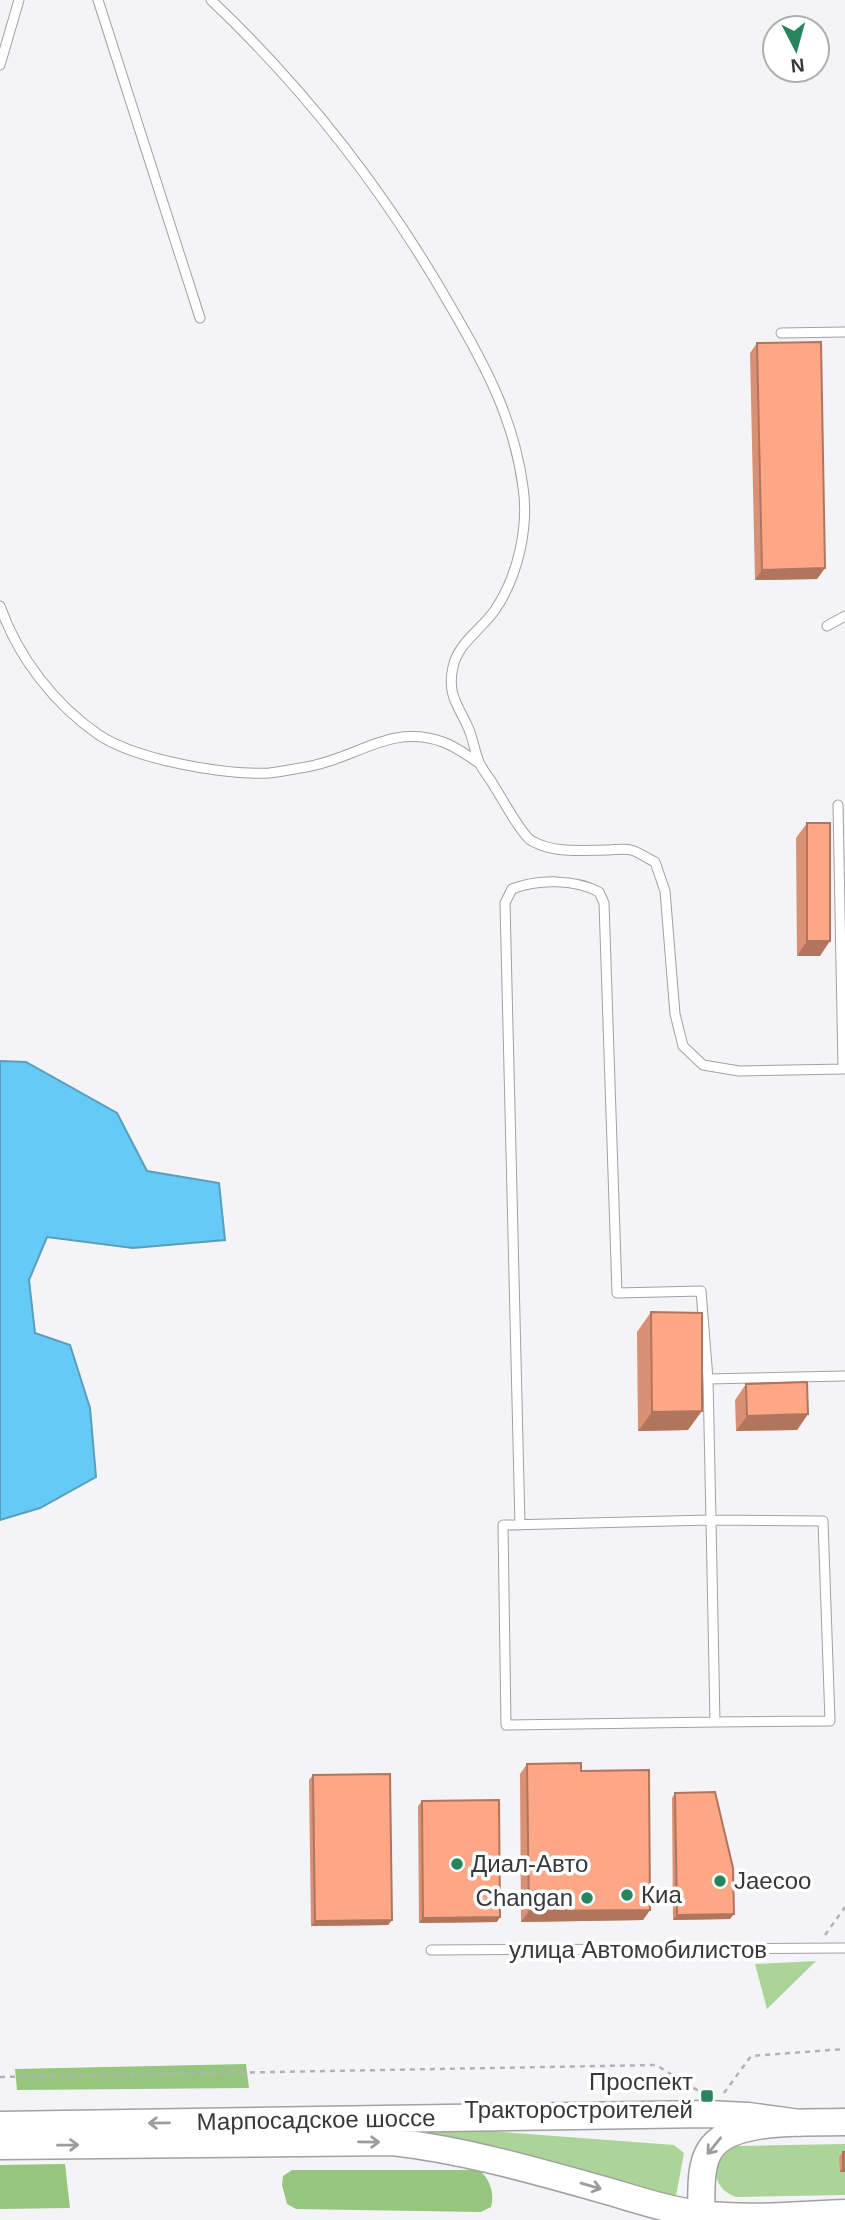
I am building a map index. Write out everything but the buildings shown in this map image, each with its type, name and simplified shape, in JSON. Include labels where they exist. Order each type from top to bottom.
[{"type":"main road","name":"Марпосадское шоссе","points":[[0,2125],[707,2114],[800,2123]]},
{"type":"main road","name":"Марпосадское шоссе","points":[[701,2214],[704,2164],[718,2139],[731,2132],[749,2128],[845,2122]]},
{"type":"main road","name":"Марпосадское шоссе","points":[[0,2146],[393,2142],[439,2147],[497,2160],[650,2203],[701,2214],[748,2216],[845,2213]]},
{"type":"lane","points":[[0,65],[19,0]]},
{"type":"lane","points":[[98,0],[200,318]]},
{"type":"lane","points":[[211,0],[248,35],[314,108],[370,181],[430,269],[487,369],[506,414],[518,453],[525,515],[520,548],[509,584],[495,610],[457,653],[452,669],[451,688],[456,706],[468,726],[480,763],[529,840],[556,850],[630,850],[656,862],[665,891],[675,1014],[683,1046],[703,1065],[740,1071],[844,1069],[838,805]]},
{"type":"lane","points":[[781,333],[845,332]]},
{"type":"lane","points":[[0,606],[18,647],[38,677],[67,708],[92,729],[127,748],[170,761],[222,771],[268,773],[309,767],[345,757],[379,741],[398,736],[420,736],[445,742],[480,763]]},
{"type":"lane","points":[[827,626],[845,616]]},
{"type":"lane","points":[[520,1525],[505,903],[512,889],[529,883],[585,884],[599,892],[604,903],[617,1293],[701,1291],[709,1378],[715,1723]]},
{"type":"lane","points":[[709,1378],[845,1376]]},
{"type":"lane","points":[[711,1520],[823,1521],[830,1721],[506,1725],[503,1525],[711,1520]]},
{"type":"lane","name":"улица Автомобилистов","points":[[431,1950],[845,1948]]},
{"type":"path","points":[[815,1949],[845,1907]]},
{"type":"path","points":[[722,2095],[751,2056],[845,2049]]},
{"type":"path","points":[[0,2077],[656,2065],[707,2096]]},
{"type":"green space","points":[[816,1961],[767,2009],[755,1964]]},
{"type":"green space","points":[[246,2064],[249,2088],[17,2090],[15,2069]]},
{"type":"green space","points":[[449,2128],[674,2145],[684,2153],[676,2196],[674,2199],[406,2132]]},
{"type":"green space","points":[[845,2144],[845,2195],[736,2197],[727,2192],[717,2179],[717,2164],[721,2157],[736,2146]]},
{"type":"green space","points":[[65,2164],[70,2208],[0,2209],[0,2165]]},
{"type":"green space","points":[[292,2170],[479,2170],[489,2182],[492,2202],[491,2207],[481,2212],[296,2209],[287,2204],[282,2185],[283,2176]]},
{"type":"water","points":[[0,1061],[26,1062],[117,1113],[147,1171],[219,1183],[225,1240],[133,1248],[47,1237],[29,1280],[35,1333],[70,1345],[90,1408],[96,1477],[40,1508],[0,1520]]},
{"type":"place","name":"Диал-Авто","points":[[457,1864]]},
{"type":"place","name":"Jaecoo","points":[[720,1881]]},
{"type":"place","name":"Киа","points":[[627,1895]]},
{"type":"place","name":"Changan","points":[[587,1898]]},
{"type":"place","name":"Проспект Тракторостроителей","points":[[707,2096]]}]
